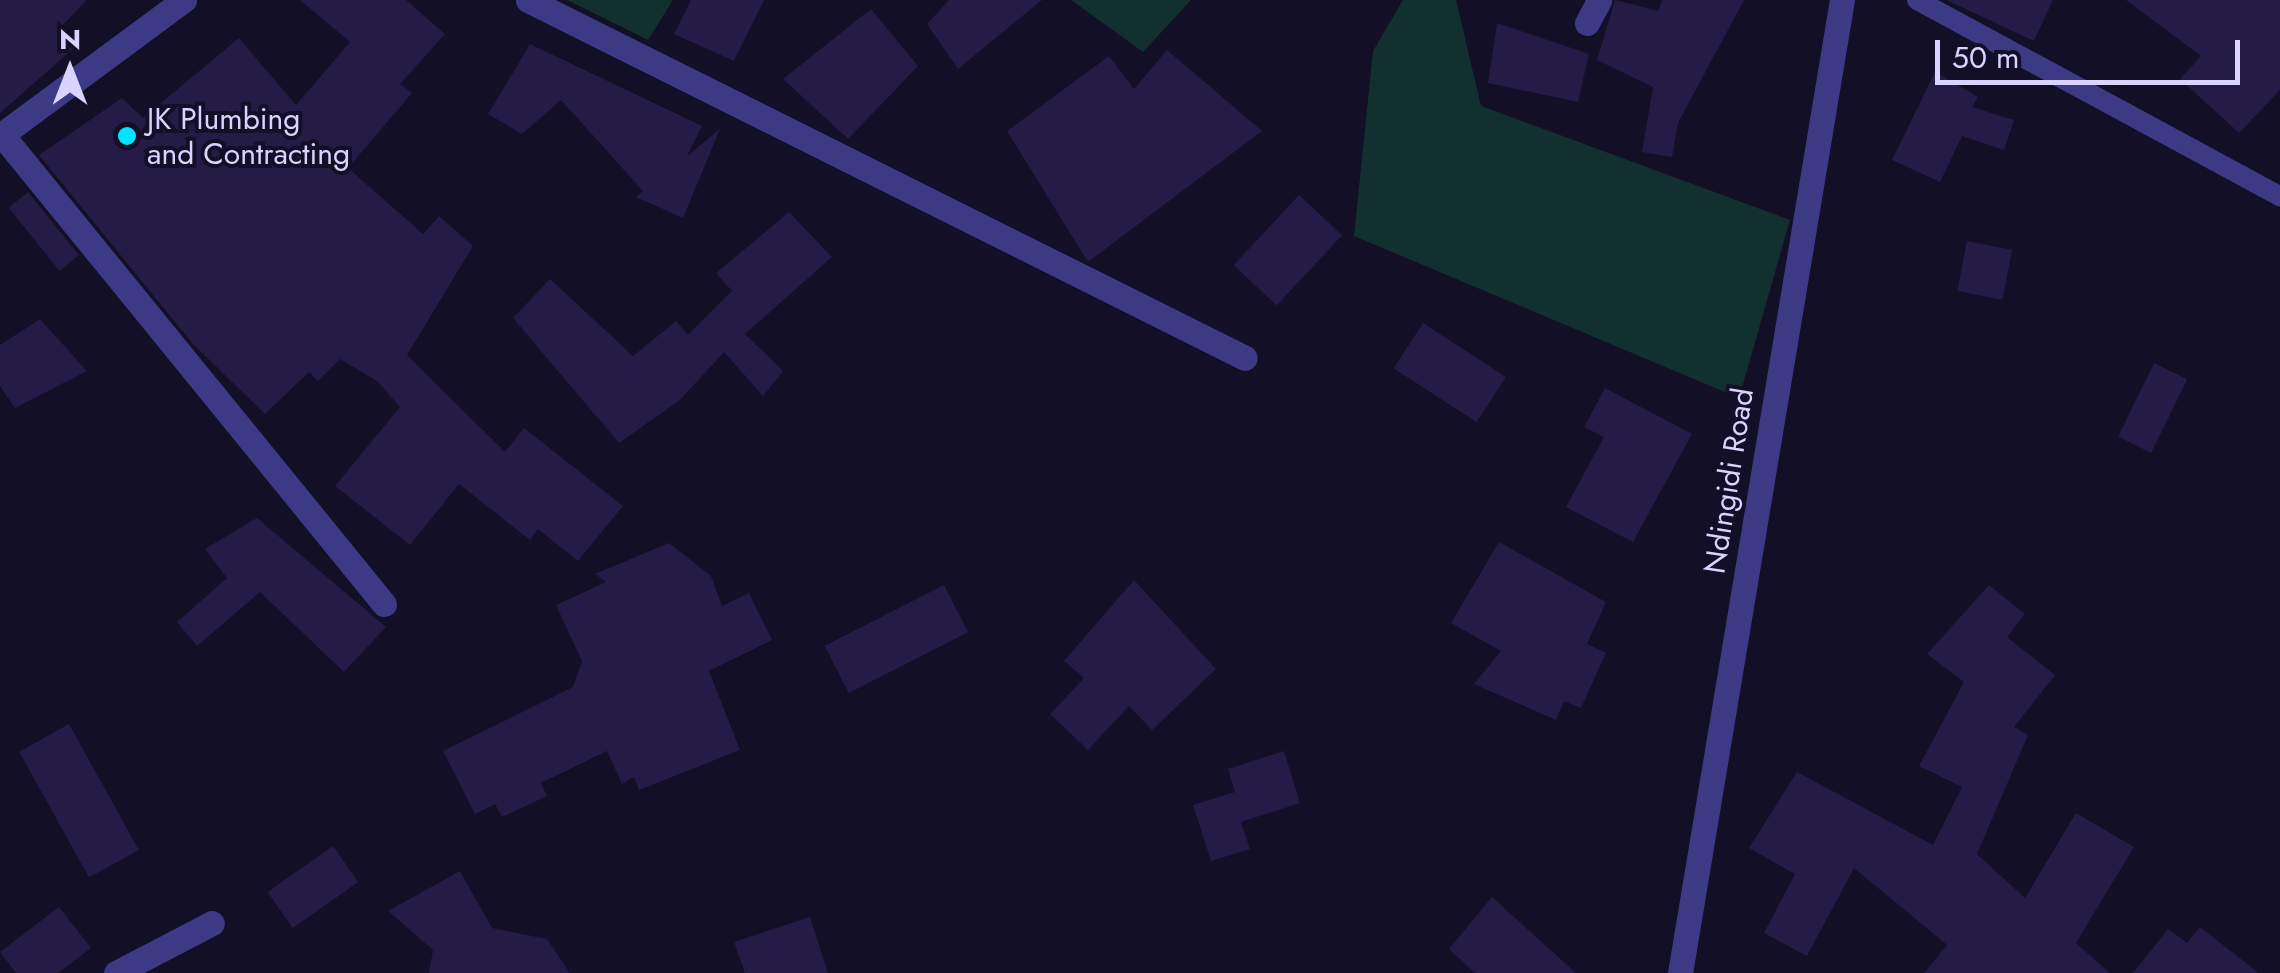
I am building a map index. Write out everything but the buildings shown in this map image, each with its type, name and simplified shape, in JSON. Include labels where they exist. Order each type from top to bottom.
[{"type":"street","points":[[184,0],[1,136],[384,604]]},
{"type":"street","points":[[528,0],[1245,358]]},
{"type":"street","name":"Ndingidi Road","points":[[1688,970],[1837,2]]},
{"type":"street","points":[[116,973],[212,922]]},
{"type":"lane","points":[[1917,0],[2280,196]]},
{"type":"green space","points":[[567,0],[673,0],[648,40]]},
{"type":"green space","points":[[1071,0],[1191,0],[1143,52]]},
{"type":"green space","points":[[1403,0],[1456,0],[1481,106],[1790,220],[1739,398],[1354,236],[1373,51]]},
{"type":"place","name":"JK Plumbing and Contracting","points":[[127,136]]}]
